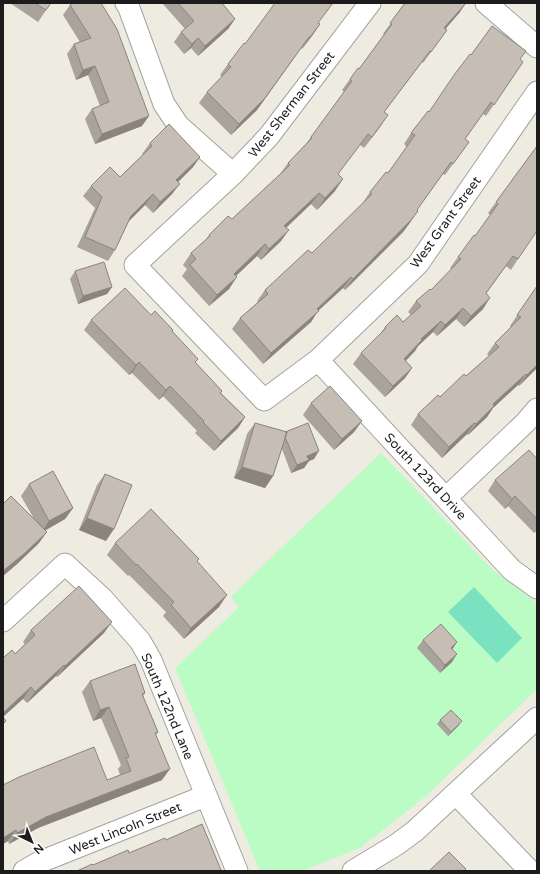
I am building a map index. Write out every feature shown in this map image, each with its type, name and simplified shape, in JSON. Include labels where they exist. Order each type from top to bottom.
[{"type":"street","points":[[126,3],[164,104],[178,125],[233,174]]},
{"type":"street","name":"West Sherman Street","points":[[264,400],[135,265],[233,174],[269,136],[370,3]]},
{"type":"street","points":[[486,3],[537,47]]},
{"type":"street","name":"West Grant Street","points":[[264,400],[318,360],[418,264],[537,92]]},
{"type":"street","name":"South 123rd Drive","points":[[318,360],[512,570],[537,588]]},
{"type":"street","points":[[446,498],[525,423],[537,409]]},
{"type":"street","name":"South 122nd Lane","points":[[3,621],[65,564],[102,599],[140,641],[151,660],[205,796],[237,871]]},
{"type":"street","points":[[353,871],[377,858],[409,836],[537,718]]},
{"type":"street","points":[[456,794],[530,871]]},
{"type":"street","name":"West Lincoln Street","points":[[24,871],[40,862],[205,796]]},
{"type":"green space","points":[[381,453],[494,571],[537,603],[537,689],[426,796],[360,848],[302,871],[260,871],[175,668],[239,607],[231,597]]},
{"type":"green space","points":[[474,587],[522,638],[497,663],[448,612]]},
{"type":"building","points":[[35,3],[51,3],[46,10]]},
{"type":"building","points":[[73,3],[101,3],[117,29],[149,116],[102,134],[92,109],[109,102],[95,66],[83,70],[74,44],[91,38],[70,5]]},
{"type":"building","points":[[178,3],[222,3],[235,19],[205,46],[198,38],[192,44],[181,32],[194,21]]},
{"type":"building","points":[[275,3],[333,3],[318,23],[320,24],[265,98],[239,124],[207,92],[231,67],[228,64],[244,43],[245,44]]},
{"type":"building","points":[[405,3],[466,3],[444,28],[447,30],[384,112],[388,115],[372,137],[368,134],[338,174],[343,179],[325,198],[319,193],[284,226],[289,230],[269,249],[265,244],[234,274],[237,277],[217,295],[190,265],[196,259],[191,253],[210,236],[209,235],[228,216],[232,219],[290,165],[288,163],[312,138],[311,137],[352,81],[350,79],[392,24],[390,23]]},
{"type":"building","points":[[492,26],[526,51],[520,59],[523,62],[494,105],[491,102],[465,139],[469,142],[453,164],[451,162],[411,220],[353,279],[351,277],[317,309],[319,311],[271,353],[240,318],[268,294],[265,290],[308,250],[312,253],[372,194],[370,192],[386,172],[388,173],[415,135],[411,133],[428,111],[429,112],[454,75]]},
{"type":"building","points":[[169,124],[200,157],[176,180],[180,184],[160,202],[153,194],[131,216],[115,250],[85,237],[102,197],[91,186],[110,167],[120,177],[152,146],[150,143]]},
{"type":"building","points":[[537,146],[537,231],[518,259],[513,256],[486,293],[490,298],[471,316],[463,308],[445,325],[441,321],[421,339],[422,340],[404,359],[412,368],[393,386],[361,353],[397,315],[403,322],[421,306],[416,301],[430,289],[431,290],[461,259],[458,257],[498,204],[496,202]]},
{"type":"building","points":[[104,262],[112,287],[83,296],[75,271]]},
{"type":"building","points":[[537,286],[537,365],[493,404],[494,406],[476,424],[474,423],[449,447],[418,414],[438,395],[440,397],[464,374],[466,376],[499,347],[495,343],[521,317],[517,315]]},
{"type":"building","points":[[125,288],[151,315],[155,311],[173,330],[172,331],[198,359],[195,362],[222,391],[220,393],[245,417],[221,441],[170,386],[166,390],[139,362],[136,365],[91,320]]},
{"type":"building","points":[[330,386],[362,421],[342,439],[311,403]]},
{"type":"building","points":[[255,423],[287,432],[273,476],[242,467]]},
{"type":"building","points":[[308,423],[319,451],[307,456],[309,460],[297,465],[285,437],[287,432],[285,432]]},
{"type":"building","points":[[529,450],[537,459],[537,519],[515,496],[512,499],[495,480]]},
{"type":"building","points":[[53,471],[73,508],[49,521],[29,484]]},
{"type":"building","points":[[105,474],[132,485],[114,529],[87,518]]},
{"type":"building","points":[[11,496],[47,532],[3,571],[3,504]]},
{"type":"building","points":[[151,509],[199,559],[197,561],[227,595],[191,628],[171,605],[174,602],[115,543]]},
{"type":"building","points":[[79,586],[112,622],[35,692],[31,687],[3,713],[3,658],[12,650],[15,654],[35,635],[31,630]]},
{"type":"building","points":[[441,624],[457,642],[451,648],[457,654],[445,665],[423,640]]},
{"type":"building","points":[[135,664],[145,693],[142,694],[158,732],[155,733],[170,769],[46,817],[17,833],[16,830],[3,838],[3,785],[19,777],[94,747],[107,780],[131,771],[126,758],[129,757],[109,707],[100,710],[90,681]]},
{"type":"building","points":[[451,710],[462,721],[451,732],[440,720]]},
{"type":"building","points":[[3,717],[6,721],[3,724]]},
{"type":"building","points":[[202,824],[221,870],[219,871],[77,871],[128,850],[129,853],[165,838],[166,840]]},
{"type":"building","points":[[449,852],[466,869],[464,871],[429,871]]}]
